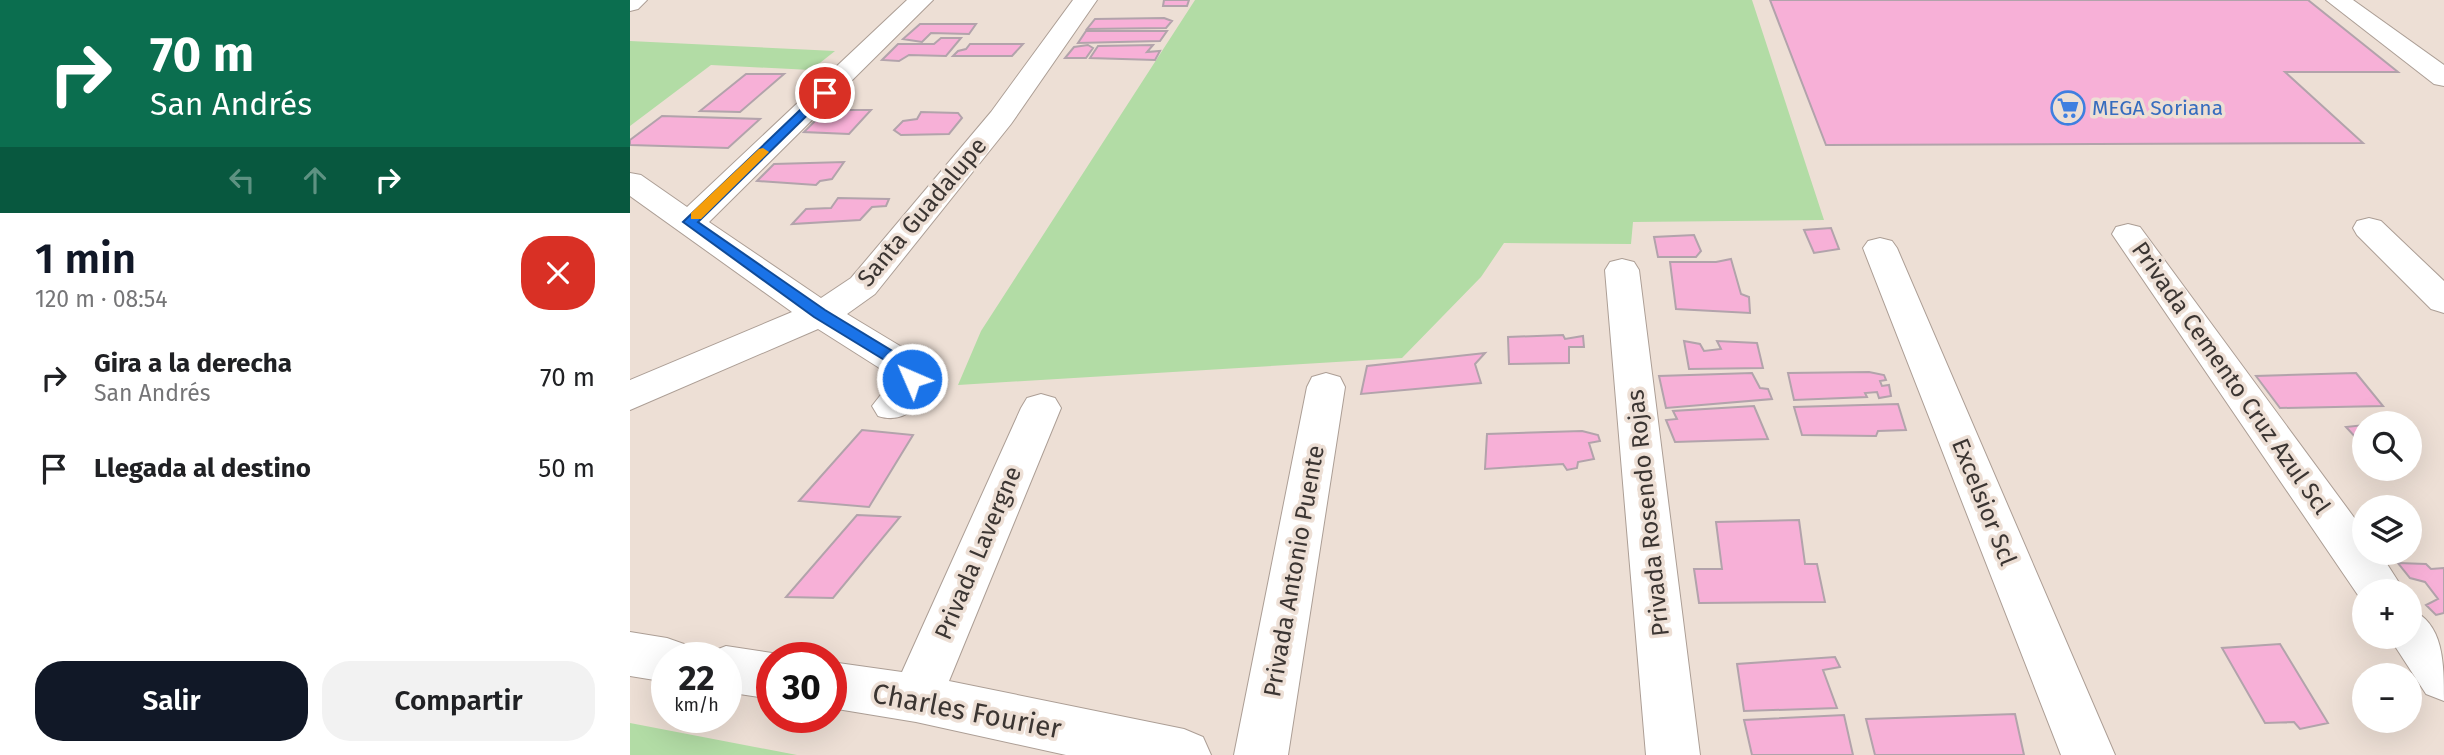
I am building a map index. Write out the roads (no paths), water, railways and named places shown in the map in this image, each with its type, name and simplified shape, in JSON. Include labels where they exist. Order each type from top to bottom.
[{"type":"street","points":[[630,4],[635,0]]},
{"type":"street","points":[[690,222],[921,0]]},
{"type":"street","name":"Santa Guadalupe","points":[[630,396],[820,314],[863,286],[1001,118],[1085,0]]},
{"type":"street","points":[[2338,0],[2444,78]]},
{"type":"street","points":[[630,182],[820,314],[911,370],[912,379],[907,391],[891,406]]},
{"type":"street","points":[[2369,228],[2444,301]]},
{"type":"street","name":"Privada Cemento Cruz Azul Scl","points":[[2128,234],[2373,579]]},
{"type":"street","name":"Excelsior Scl","points":[[1880,248],[2088,755]]},
{"type":"street","name":"Privada Rosendo Rojas","points":[[1622,270],[1673,755]]},
{"type":"street","name":"Privada Antonio Puente","points":[[1261,755],[1326,387]]},
{"type":"street","name":"Privada Lavergne","points":[[916,698],[1041,408]]},
{"type":"street","points":[[2422,647],[2444,678]]},
{"type":"street","points":[[630,654],[651,657]]},
{"type":"street","name":"Charles Fourier","points":[[847,687],[916,698],[1184,755]]},
{"type":"place","name":"MEGA Soriana","points":[[2068,108]]}]
